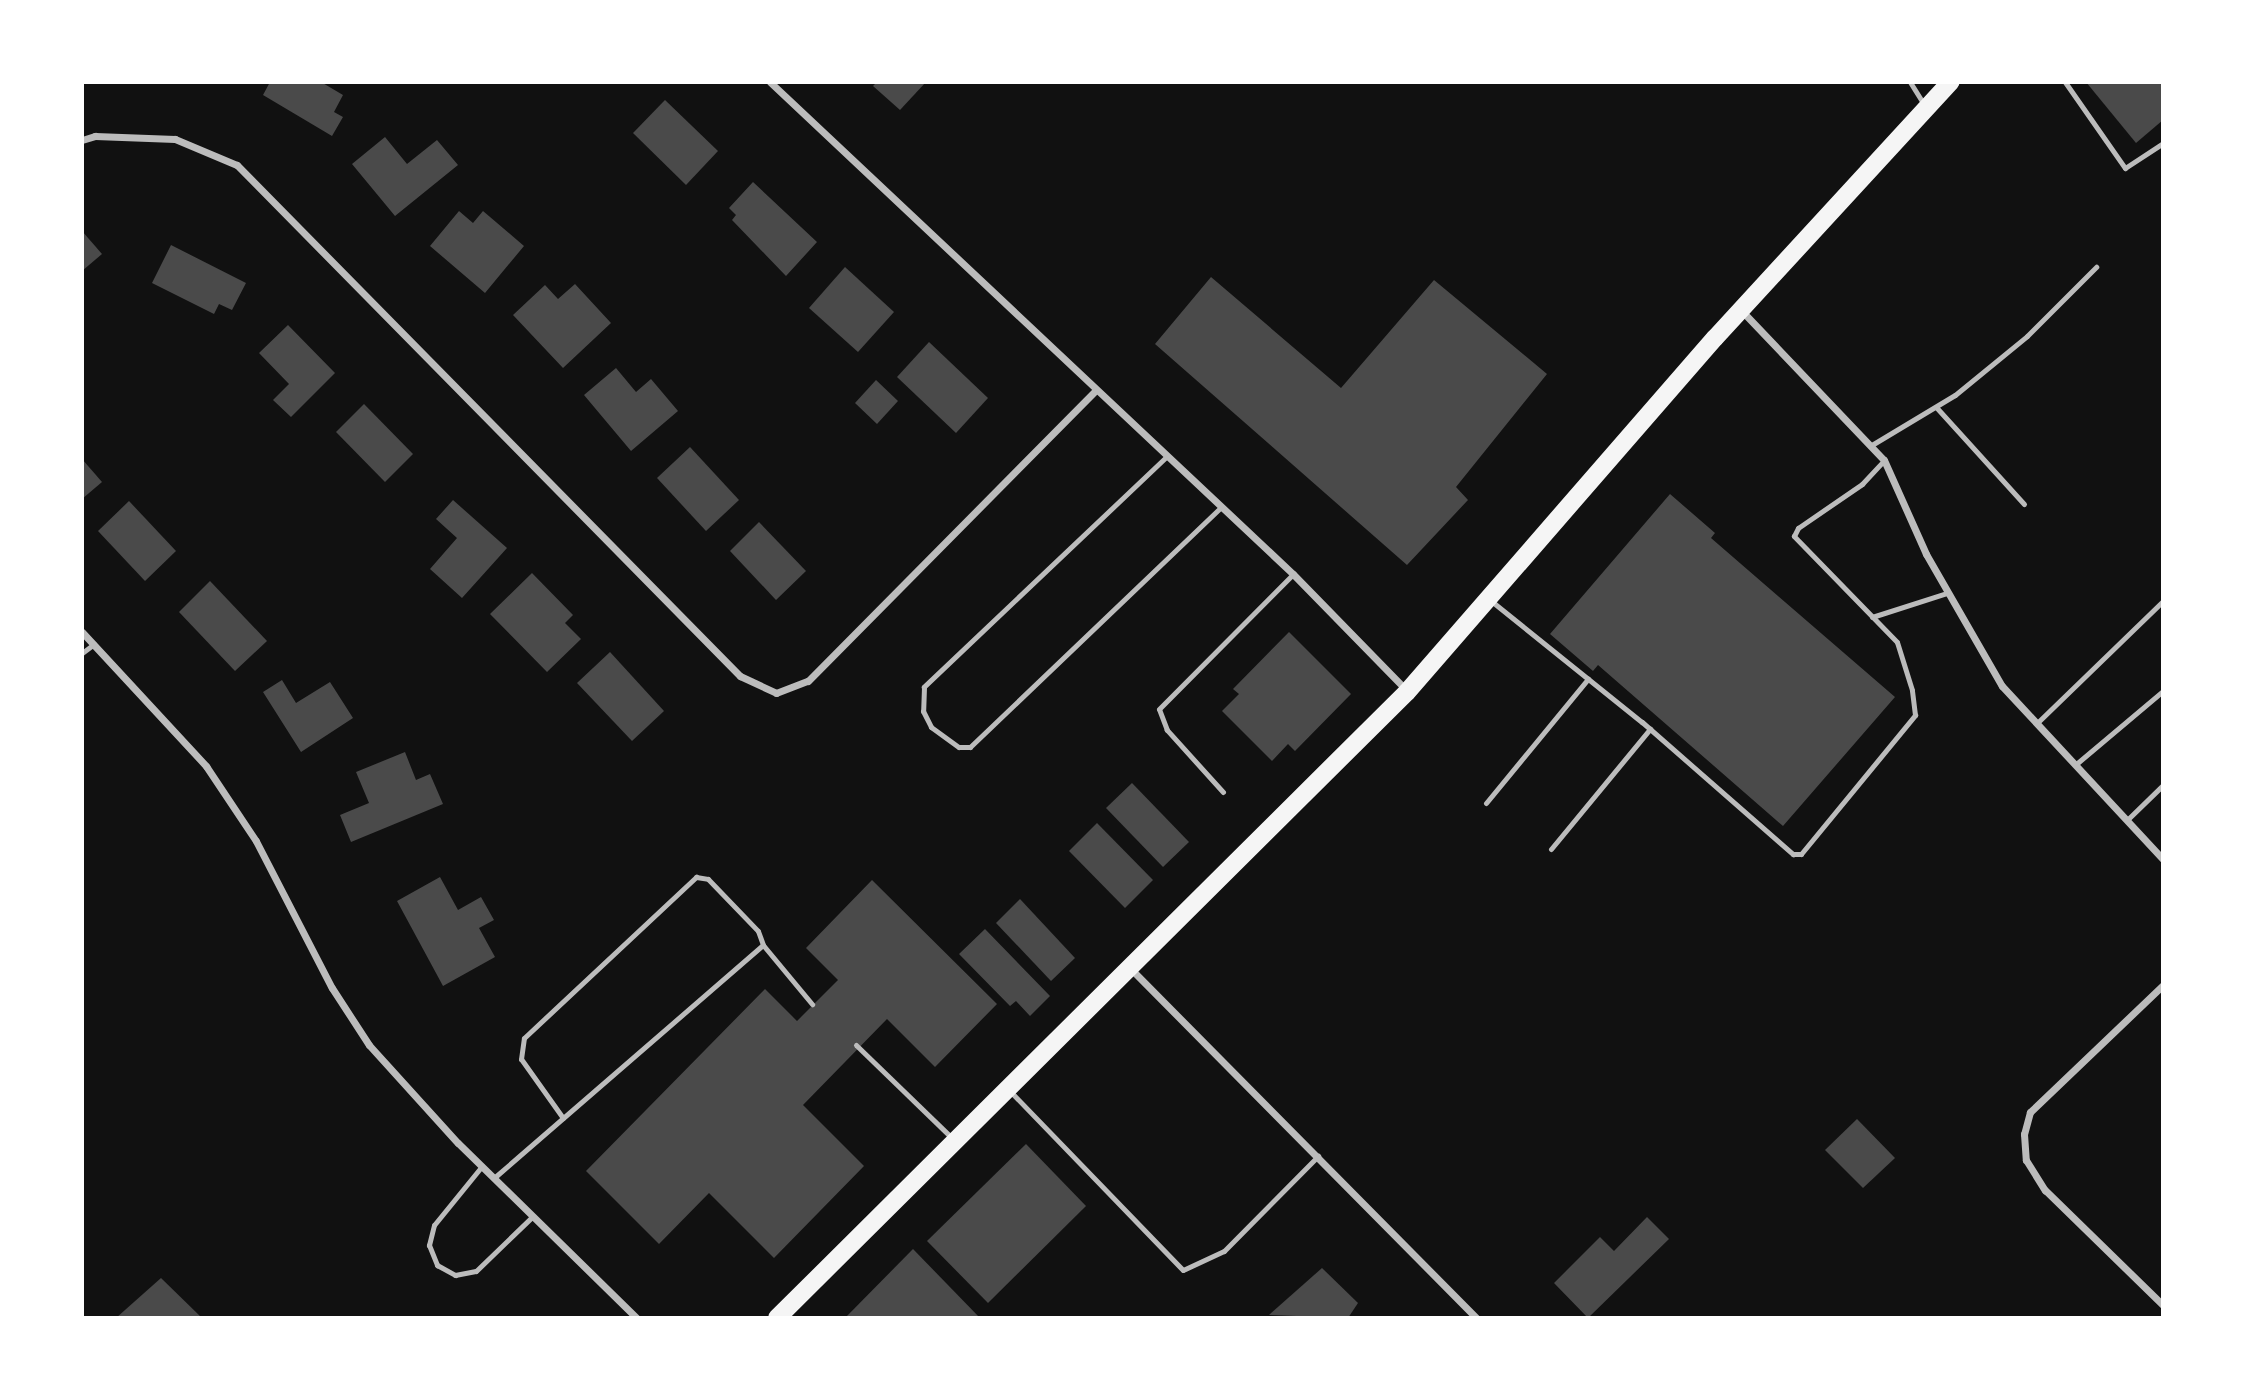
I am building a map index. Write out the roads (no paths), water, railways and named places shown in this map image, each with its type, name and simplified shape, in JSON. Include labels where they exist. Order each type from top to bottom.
[{"type":"main road","points":[[777,1318],[1407,692],[1487,597],[1741,310],[1925,106],[1950,82]]},
{"type":"street","points":[[770,82],[1095,391],[1293,574],[1407,692]]},
{"type":"street","points":[[82,140],[118,135],[175,139],[237,165],[740,677],[776,693],[808,681],[1095,391]]},
{"type":"street","points":[[1741,310],[1884,460],[1947,593],[2002,686],[2163,859]]},
{"type":"street","points":[[82,632],[206,766],[256,841],[332,988],[369,1045],[482,1166],[637,1318]]},
{"type":"street","points":[[1131,969],[1476,1318]]},
{"type":"street","points":[[2163,985],[2030,1112],[2024,1134],[2026,1160],[2045,1190],[2163,1305]]},
{"type":"lane","points":[[1910,82],[1925,106]]},
{"type":"lane","points":[[2065,82],[2125,168],[2163,143]]},
{"type":"lane","points":[[1870,446],[1936,407],[2027,336],[2095,267]]},
{"type":"lane","points":[[1936,407],[2024,504]]},
{"type":"lane","points":[[1167,457],[924,687],[923,712],[931,727],[959,747],[971,747],[1221,507]]},
{"type":"lane","points":[[1487,597],[1650,729],[1793,854],[1801,854],[1915,715],[1912,690],[1897,642],[1794,536],[1798,528],[1862,484],[1884,460]]},
{"type":"lane","points":[[1223,792],[1167,730],[1160,709],[1293,574]]},
{"type":"lane","points":[[1872,617],[1947,593]]},
{"type":"lane","points":[[2037,723],[2163,601]]},
{"type":"lane","points":[[82,653],[94,644]]},
{"type":"lane","points":[[1486,803],[1588,679]]},
{"type":"lane","points":[[2075,765],[2163,691]]},
{"type":"lane","points":[[1551,849],[1650,729]]},
{"type":"lane","points":[[2127,820],[2163,785]]},
{"type":"lane","points":[[563,1118],[521,1059],[524,1038],[696,877],[708,879],[758,931],[763,945],[812,1004]]},
{"type":"lane","points":[[495,1177],[763,945]]},
{"type":"lane","points":[[856,1045],[957,1142]]},
{"type":"lane","points":[[1009,1090],[1183,1270],[1224,1251],[1318,1156]]},
{"type":"lane","points":[[482,1166],[434,1225],[429,1245],[437,1265],[455,1275],[476,1272],[534,1215]]}]
